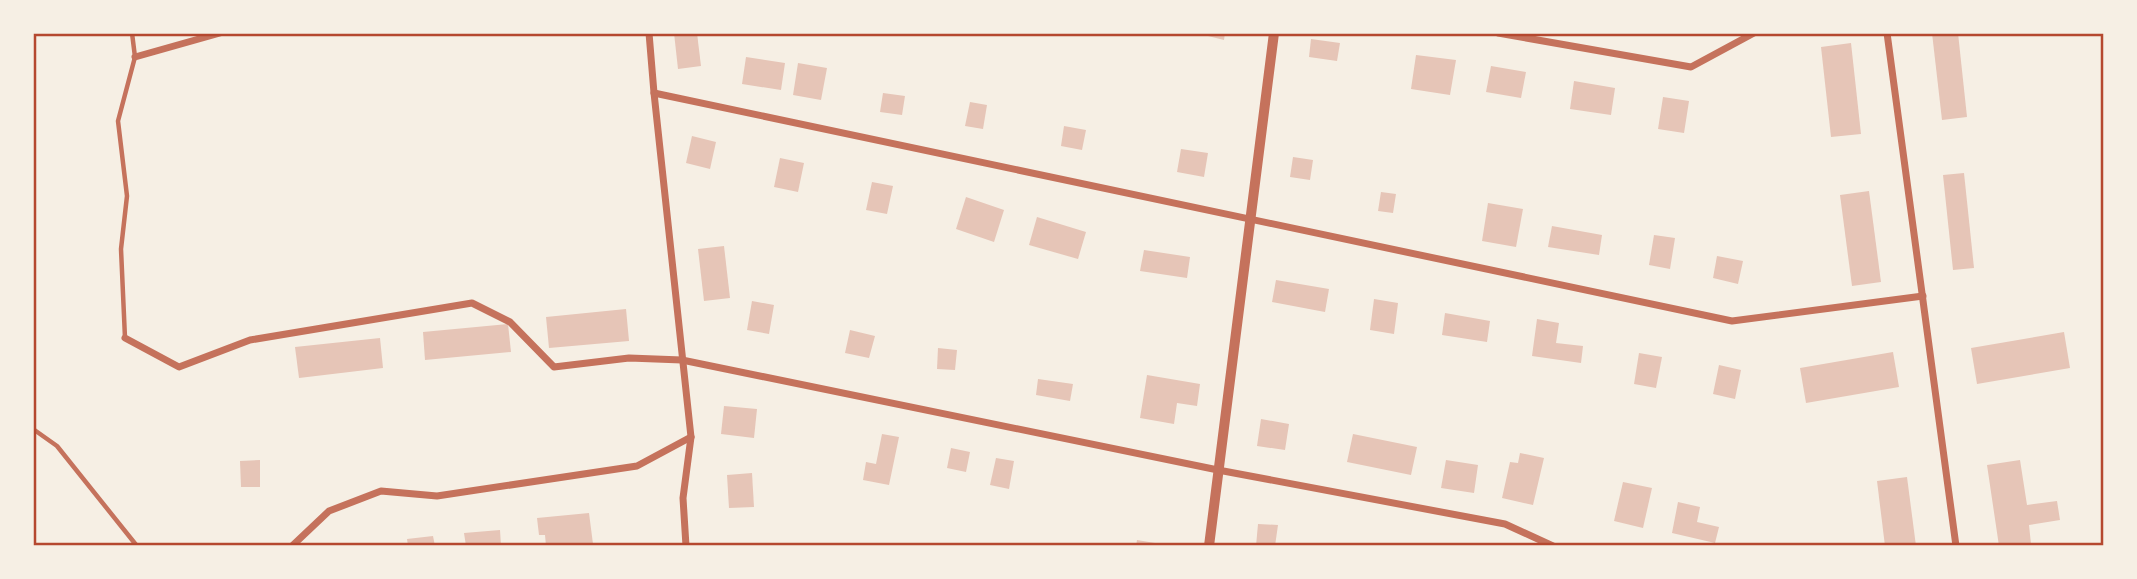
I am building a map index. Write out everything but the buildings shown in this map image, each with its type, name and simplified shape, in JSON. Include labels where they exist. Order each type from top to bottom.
[{"type":"street","points":[[135,57],[220,33]]},
{"type":"street","points":[[649,33],[691,438],[683,498],[686,546]]},
{"type":"street","points":[[1209,546],[1274,33]]},
{"type":"street","points":[[1498,33],[1691,67],[1754,33]]},
{"type":"street","points":[[1888,33],[1956,546]]},
{"type":"street","points":[[654,93],[1731,321],[1923,296]]},
{"type":"street","points":[[125,338],[179,367],[250,340],[472,303],[510,322],[554,367],[629,358],[682,360],[1218,470],[1505,524],[1553,546]]},
{"type":"street","points":[[292,546],[329,512],[381,491],[437,496],[637,466],[691,438]]},
{"type":"lane","points":[[125,338],[121,249],[127,196],[118,121],[135,57],[132,33]]},
{"type":"lane","points":[[33,429],[57,446],[137,546]]}]
